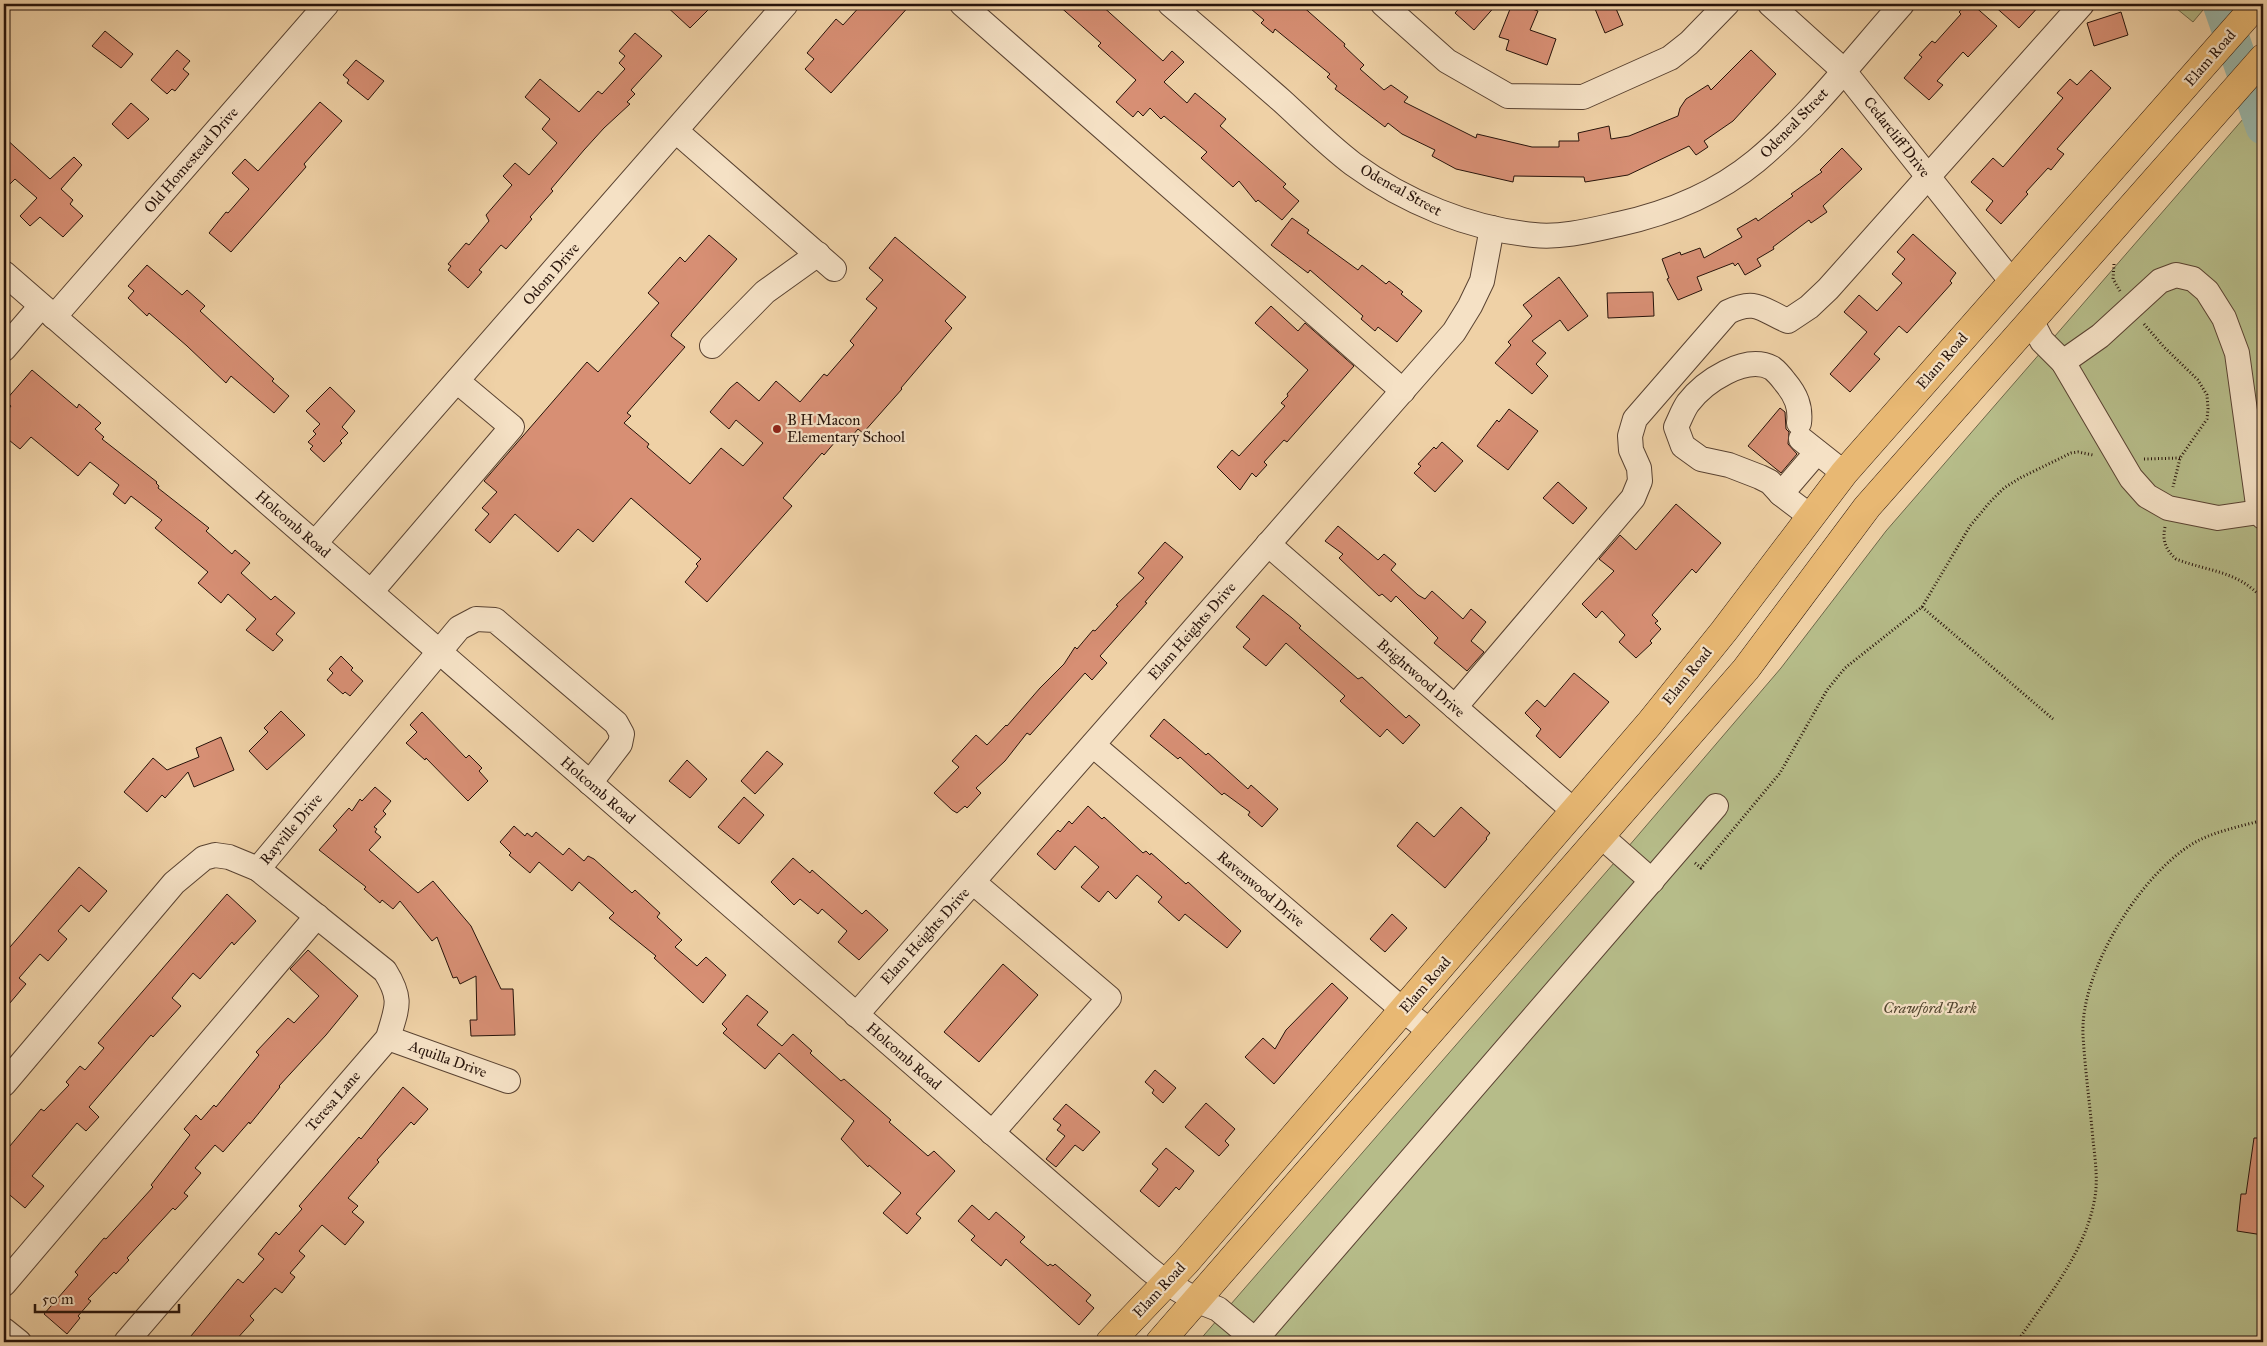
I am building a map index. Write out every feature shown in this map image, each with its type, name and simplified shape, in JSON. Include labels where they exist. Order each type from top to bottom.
[{"type":"main road","name":"Elam Road","points":[[1110,1342],[1167,1283],[1649,724],[1724,631],[1844,472],[2257,4]]},
{"type":"main road","points":[[1160,1342],[1198,1301],[1430,1031],[1746,669],[1867,507],[2263,58]]},
{"type":"main road","points":[[2012,282],[2031,320]]},
{"type":"main road","points":[[1574,811],[1601,836]]},
{"type":"street","name":"Old Homestead Drive","points":[[4,349],[47,311],[328,4]]},
{"type":"street","name":"Odom Drive","points":[[315,543],[786,4]]},
{"type":"street","points":[[962,4],[1404,391]]},
{"type":"street","name":"Odeneal Street","points":[[1170,4],[1353,164],[1397,191],[1446,215],[1492,228],[1536,236],[1582,232],[1670,210],[1715,191],[1755,162],[1799,122],[1902,4]]},
{"type":"street","points":[[1383,4],[1447,61],[1508,96],[1583,97],[1670,58],[1689,43],[1727,4]]},
{"type":"street","name":"Cedarcliff Drive","points":[[1770,4],[1843,70],[2002,266],[2012,282]]},
{"type":"street","points":[[1455,707],[1633,498],[1640,481],[1639,468],[1631,450],[1630,436],[1635,419],[1728,312],[1746,304],[1788,320],[1828,289],[2082,4]]},
{"type":"street","points":[[676,131],[826,261],[765,292],[712,346]]},
{"type":"street","name":"Elam Heights Drive","points":[[856,1014],[974,882],[1454,332],[1470,306],[1482,281],[1492,228]]},
{"type":"street","name":"Holcomb Road","points":[[4,273],[1167,1283],[1198,1301],[1218,1309],[1255,1340],[1652,881]]},
{"type":"street","points":[[2031,320],[2042,340],[2062,362],[2131,478],[2147,496],[2168,508],[2218,518],[2261,514],[2237,353],[2224,318],[2207,291],[2193,279],[2176,275],[2160,281],[2100,336],[2062,362]]},
{"type":"street","points":[[1781,494],[1806,438],[1801,410],[1792,390],[1771,368],[1744,366],[1725,371],[1688,403],[1676,427],[1683,446],[1701,459],[1729,465],[1770,482],[1781,494],[1810,516]]},
{"type":"street","points":[[372,592],[512,427],[457,381]]},
{"type":"street","points":[[1806,438],[1844,472]]},
{"type":"street","name":"Brightwood Drive","points":[[1268,544],[1574,811]]},
{"type":"street","name":"Rayville Drive","points":[[4,1084],[174,883],[204,858],[215,855],[230,857],[258,869],[466,622],[485,618],[495,620],[616,723],[622,734],[620,744],[590,783]]},
{"type":"street","name":"Ravenwood Drive","points":[[1093,745],[1430,1031]]},
{"type":"street","points":[[1601,836],[1652,881],[1716,806]]},
{"type":"street","name":"Teresa Lane","points":[[126,1342],[388,1038],[398,1004],[392,982],[385,971],[258,869]]},
{"type":"street","points":[[974,882],[1109,998],[992,1133]]},
{"type":"street","points":[[4,1284],[317,916]]},
{"type":"street","name":"Aquilla Drive","points":[[388,1038],[508,1081]]},
{"type":"street","points":[[4,1330],[20,1342]]},
{"type":"path","points":[[2114,262],[2113,278],[2122,296],[2164,347],[2198,380],[2207,395],[2207,419],[2180,458],[2168,508],[2163,535],[2164,544],[2170,553],[2186,563],[2234,576],[2248,584],[2263,599]]},
{"type":"path","points":[[1701,868],[1780,773],[1827,690],[1845,668],[1922,607],[1970,526],[2004,488],[2071,453],[2085,453],[2120,459],[2180,458]]},
{"type":"path","points":[[1922,607],[2053,719]]},
{"type":"path","points":[[2017,1342],[2074,1258],[2090,1222],[2096,1195],[2083,1020],[2089,986],[2096,967],[2111,938],[2136,900],[2177,854],[2204,838],[2263,820]]},
{"type":"green space","points":[[2171,4],[2208,4],[2193,22]]},
{"type":"green space","name":"Crawford Park","points":[[2263,96],[2263,1342],[1198,1342],[1634,840],[1781,668],[1886,531]]},
{"type":"building","points":[[664,4],[714,4],[690,28]]},
{"type":"building","points":[[862,4],[911,4],[831,93],[805,69],[814,59],[807,53],[836,19],[843,25]]},
{"type":"building","points":[[1057,4],[1100,4],[1163,61],[1172,51],[1184,62],[1164,82],[1187,103],[1195,93],[1226,119],[1220,126],[1286,184],[1283,187],[1299,201],[1282,220],[1258,200],[1256,202],[1239,181],[1233,187],[1201,158],[1207,152],[1164,116],[1161,119],[1150,108],[1143,116],[1138,111],[1133,117],[1116,102],[1136,80],[1098,46],[1101,43]]},
{"type":"building","points":[[1245,4],[1300,4],[1345,44],[1344,46],[1364,65],[1360,69],[1384,90],[1391,85],[1408,97],[1404,102],[1476,138],[1477,134],[1532,147],[1559,147],[1559,141],[1579,141],[1578,133],[1609,126],[1611,139],[1629,136],[1678,116],[1680,108],[1686,99],[1708,85],[1711,90],[1751,50],[1776,74],[1733,121],[1704,141],[1708,147],[1696,155],[1689,146],[1628,175],[1585,182],[1584,177],[1514,176],[1513,182],[1456,169],[1432,156],[1435,150],[1402,134],[1388,123],[1385,127],[1335,89],[1337,86],[1327,77],[1330,74],[1275,29],[1273,33],[1261,23],[1264,20]]},
{"type":"building","points":[[1463,4],[1497,4],[1474,30],[1455,13]]},
{"type":"building","points":[[1512,4],[1518,4],[1538,11],[1530,30],[1556,39],[1547,65],[1506,50],[1509,40],[1499,37]]},
{"type":"building","points":[[1593,4],[1614,4],[1623,25],[1605,33]]},
{"type":"building","points":[[1966,4],[1972,4],[1997,26],[1968,57],[1963,52],[1937,81],[1943,85],[1929,100],[1904,78],[1922,57],[1919,55],[1932,41],[1935,43],[1961,14],[1959,12]]},
{"type":"building","points":[[1992,4],[2041,4],[2019,28]]},
{"type":"building","points":[[2121,12],[2128,35],[2094,46],[2087,23]]},
{"type":"building","points":[[105,31],[133,54],[121,68],[92,46]]},
{"type":"building","points":[[635,33],[662,56],[631,90],[635,94],[627,102],[630,104],[584,150],[551,189],[553,191],[530,217],[532,219],[506,249],[501,245],[479,270],[482,272],[468,288],[448,270],[451,266],[448,264],[466,243],[469,245],[489,221],[486,215],[512,185],[503,176],[515,163],[529,175],[557,143],[542,129],[550,119],[525,97],[540,79],[579,112],[598,91],[602,94],[625,69],[619,63],[625,56],[619,51]]},
{"type":"building","points":[[177,50],[190,61],[183,69],[189,74],[175,91],[172,89],[167,94],[151,80]]},
{"type":"building","points":[[356,60],[384,81],[368,100],[347,83],[349,80],[343,75]]},
{"type":"building","points":[[2091,70],[2111,88],[2057,149],[2064,154],[2051,170],[2048,168],[2026,192],[2028,194],[2001,224],[1986,210],[1993,201],[1971,182],[1993,158],[2003,167],[2063,98],[2057,93],[2070,79],[2077,85]]},
{"type":"building","points":[[320,102],[342,121],[304,164],[306,167],[231,252],[209,233],[226,212],[228,213],[249,189],[232,173],[245,159],[258,171]]},
{"type":"building","points":[[131,103],[149,119],[128,139],[112,124]]},
{"type":"building","points":[[4,137],[50,179],[74,157],[82,165],[61,189],[73,200],[70,204],[83,216],[63,237],[40,217],[30,226],[20,216],[37,198],[15,179],[4,190]]},
{"type":"building","points":[[1842,148],[1862,169],[1823,206],[1827,212],[1811,223],[1809,220],[1773,247],[1774,249],[1757,259],[1761,266],[1745,275],[1738,263],[1735,266],[1733,263],[1697,277],[1702,290],[1678,300],[1667,279],[1669,278],[1662,259],[1680,252],[1681,255],[1700,248],[1704,258],[1742,237],[1737,229],[1756,218],[1758,221],[1793,196],[1791,194],[1822,172],[1820,170]]},
{"type":"building","points":[[1292,218],[1309,230],[1307,233],[1358,270],[1362,265],[1386,284],[1389,281],[1403,292],[1401,294],[1422,311],[1397,342],[1378,327],[1375,331],[1361,319],[1363,316],[1310,270],[1308,273],[1271,245]]},
{"type":"building","points":[[1913,234],[1956,273],[1950,281],[1952,283],[1907,333],[1899,326],[1874,354],[1880,359],[1850,392],[1830,374],[1867,332],[1844,312],[1859,295],[1877,311],[1902,283],[1892,274],[1905,259],[1897,252]]},
{"type":"building","points":[[709,235],[737,259],[672,333],[671,336],[685,347],[627,413],[631,416],[624,423],[649,444],[647,447],[690,484],[721,448],[743,466],[763,443],[736,420],[729,429],[710,412],[737,382],[759,401],[776,381],[800,402],[824,374],[827,376],[854,345],[850,341],[877,308],[866,299],[883,280],[869,268],[895,237],[966,297],[945,321],[952,328],[902,389],[863,433],[858,429],[847,442],[840,436],[824,455],[822,453],[783,498],[792,506],[707,602],[685,582],[698,566],[696,564],[701,559],[631,498],[593,542],[578,529],[558,552],[515,514],[490,543],[475,530],[489,514],[482,508],[497,492],[484,481],[587,362],[598,372],[659,303],[648,293],[680,257],[685,262]]},
{"type":"building","points":[[147,265],[182,295],[187,290],[205,306],[200,311],[274,379],[272,381],[289,396],[274,413],[231,376],[226,383],[149,313],[147,316],[128,298],[134,291],[128,286]]},
{"type":"building","points":[[1559,277],[1588,316],[1568,331],[1560,320],[1532,341],[1546,353],[1536,364],[1548,376],[1532,394],[1495,363],[1511,345],[1508,342],[1532,316],[1523,305]]},
{"type":"building","points":[[1653,292],[1654,316],[1608,318],[1607,293]]},
{"type":"building","points":[[1271,306],[1298,331],[1305,323],[1354,366],[1287,442],[1284,440],[1264,462],[1267,465],[1256,477],[1252,473],[1240,490],[1217,467],[1232,450],[1239,456],[1285,406],[1281,403],[1308,370],[1255,323]]},
{"type":"building","points":[[32,370],[77,408],[79,404],[101,423],[95,429],[104,437],[102,439],[157,482],[158,488],[209,528],[206,531],[232,554],[235,550],[250,563],[241,573],[271,600],[275,596],[295,613],[276,634],[283,640],[273,651],[246,630],[256,619],[228,594],[221,603],[198,583],[208,572],[155,528],[162,520],[131,496],[125,504],[113,494],[119,485],[90,462],[78,476],[31,437],[20,449],[4,436],[4,415],[11,406],[5,401]]},
{"type":"building","points":[[330,387],[355,411],[342,427],[348,433],[340,441],[342,443],[324,462],[310,449],[313,446],[308,442],[316,434],[313,431],[320,424],[306,411]]},
{"type":"building","points":[[1780,408],[1785,412],[1786,429],[1789,432],[1788,444],[1797,454],[1781,473],[1748,446]]},
{"type":"building","points":[[1509,409],[1538,431],[1508,470],[1477,446],[1497,420],[1499,422]]},
{"type":"building","points":[[1442,442],[1463,461],[1435,492],[1414,473],[1421,466],[1418,464],[1434,447],[1436,449]]},
{"type":"building","points":[[1558,482],[1587,508],[1573,524],[1543,498]]},
{"type":"building","points":[[1676,504],[1721,543],[1696,573],[1692,569],[1652,615],[1658,621],[1655,623],[1661,629],[1650,641],[1652,643],[1636,658],[1619,642],[1625,635],[1602,611],[1596,618],[1582,604],[1614,571],[1599,559],[1620,535],[1636,550]]},
{"type":"building","points":[[1338,526],[1378,560],[1384,554],[1396,564],[1391,570],[1418,595],[1425,599],[1432,591],[1463,619],[1471,609],[1486,622],[1471,641],[1484,652],[1467,671],[1434,643],[1438,638],[1396,596],[1391,602],[1382,594],[1379,596],[1339,558],[1343,554],[1325,541]]},
{"type":"building","points":[[1165,542],[1183,557],[1145,602],[1147,603],[1100,656],[1107,663],[1092,680],[1085,673],[1030,735],[1027,733],[1005,761],[976,788],[981,793],[967,808],[965,806],[957,813],[952,810],[934,793],[959,767],[952,761],[976,735],[987,745],[1007,726],[1064,664],[1075,647],[1077,649],[1093,630],[1095,631],[1118,606],[1116,605],[1144,578],[1138,573]]},
{"type":"building","points":[[1263,595],[1292,618],[1301,626],[1299,628],[1358,679],[1362,677],[1406,718],[1409,715],[1420,725],[1403,744],[1387,729],[1380,737],[1340,701],[1345,696],[1286,643],[1266,666],[1243,647],[1250,639],[1236,627]]},
{"type":"building","points":[[341,656],[353,668],[351,670],[363,681],[350,696],[345,692],[343,694],[327,680],[333,673],[329,669]]},
{"type":"building","points":[[1574,673],[1609,702],[1560,758],[1536,736],[1541,729],[1525,713],[1537,700],[1545,707]]},
{"type":"building","points":[[281,711],[305,735],[267,770],[249,751],[268,732],[264,728]]},
{"type":"building","points":[[422,712],[466,758],[469,755],[482,768],[479,771],[488,781],[468,801],[426,758],[425,760],[406,743],[417,732],[410,725]]},
{"type":"building","points":[[1164,719],[1206,755],[1208,753],[1248,789],[1251,785],[1278,809],[1262,827],[1248,815],[1250,812],[1224,793],[1222,795],[1180,757],[1178,759],[1150,736]]},
{"type":"building","points":[[221,737],[234,770],[194,787],[188,772],[165,798],[162,795],[147,812],[124,792],[153,758],[167,770],[199,757],[196,748]]},
{"type":"building","points":[[767,751],[783,764],[755,794],[741,781]]},
{"type":"building","points":[[687,760],[707,779],[690,798],[669,781]]},
{"type":"building","points":[[375,787],[391,801],[383,811],[386,814],[374,827],[377,829],[375,832],[381,837],[369,850],[418,893],[433,881],[471,926],[501,989],[513,989],[515,1035],[471,1036],[470,1020],[477,1020],[476,976],[460,984],[457,977],[453,978],[437,937],[432,941],[400,901],[393,909],[382,900],[380,903],[364,889],[366,887],[319,850],[337,830],[333,826],[349,808],[352,811],[360,799],[362,801]]},
{"type":"building","points":[[744,797],[764,815],[739,844],[718,827]]},
{"type":"building","points":[[1088,806],[1102,819],[1104,817],[1143,853],[1146,851],[1150,855],[1151,853],[1186,884],[1188,882],[1241,931],[1227,948],[1185,914],[1179,921],[1158,902],[1162,897],[1137,875],[1116,899],[1108,891],[1099,902],[1081,887],[1099,867],[1075,846],[1055,870],[1037,854],[1058,830],[1060,832],[1069,821],[1072,824]]},
{"type":"building","points":[[1461,807],[1490,833],[1445,888],[1397,846],[1417,822],[1434,837]]},
{"type":"building","points":[[514,826],[525,836],[527,833],[532,837],[536,832],[563,855],[569,848],[584,861],[588,856],[594,859],[632,893],[635,890],[660,913],[657,917],[682,940],[675,947],[697,966],[706,957],[726,975],[703,1003],[654,958],[656,956],[609,918],[614,913],[579,882],[572,891],[539,862],[530,873],[509,855],[511,853],[500,842]]},
{"type":"building","points":[[793,858],[810,873],[812,870],[862,914],[866,910],[888,930],[859,960],[838,942],[847,931],[822,909],[818,914],[800,899],[794,905],[771,882]]},
{"type":"building","points":[[79,867],[107,891],[89,912],[81,905],[58,931],[67,939],[48,961],[40,954],[19,978],[26,984],[4,1010],[4,954]]},
{"type":"building","points":[[227,894],[256,921],[234,945],[232,942],[200,979],[193,973],[172,998],[181,1006],[153,1037],[151,1035],[89,1107],[99,1117],[86,1131],[77,1123],[32,1176],[44,1186],[25,1208],[4,1190],[4,1153],[41,1109],[44,1111],[69,1085],[66,1082],[80,1066],[85,1070],[104,1048],[98,1043]]},
{"type":"building","points":[[1392,914],[1407,928],[1385,952],[1370,939]]},
{"type":"building","points":[[308,950],[358,996],[326,1035],[279,1086],[250,1124],[249,1122],[223,1152],[215,1145],[195,1168],[201,1173],[184,1193],[188,1196],[175,1210],[173,1208],[127,1258],[129,1260],[116,1274],[114,1272],[88,1299],[91,1301],[78,1316],[80,1318],[67,1334],[44,1314],[78,1275],[75,1272],[104,1238],[106,1239],[153,1187],[151,1185],[190,1135],[184,1129],[196,1115],[201,1120],[214,1105],[216,1107],[259,1055],[256,1052],[288,1018],[294,1023],[319,996],[290,969]]},
{"type":"building","points":[[1003,964],[1038,995],[979,1062],[944,1032]]},
{"type":"building","points":[[1332,983],[1348,998],[1274,1084],[1245,1057],[1263,1038],[1275,1049],[1286,1030]]},
{"type":"building","points":[[747,995],[768,1012],[757,1025],[782,1046],[793,1034],[812,1051],[810,1053],[812,1055],[841,1081],[844,1079],[891,1120],[889,1122],[928,1156],[934,1151],[955,1171],[916,1214],[921,1218],[907,1234],[883,1213],[901,1193],[869,1165],[868,1167],[841,1139],[854,1121],[779,1053],[765,1069],[723,1033],[727,1029],[722,1024]]},
{"type":"building","points":[[1155,1070],[1176,1088],[1163,1103],[1152,1093],[1154,1090],[1145,1082]]},
{"type":"building","points":[[403,1087],[428,1109],[414,1125],[411,1122],[377,1160],[379,1162],[348,1198],[358,1206],[352,1212],[364,1222],[345,1245],[322,1225],[299,1251],[305,1256],[290,1273],[295,1277],[282,1293],[275,1288],[250,1316],[254,1320],[234,1342],[186,1342],[238,1279],[243,1283],[264,1259],[258,1254],[276,1232],[279,1235],[302,1209],[299,1206],[359,1137],[361,1139]]},
{"type":"building","points":[[1206,1103],[1235,1129],[1225,1141],[1229,1145],[1219,1156],[1185,1127]]},
{"type":"building","points":[[1066,1104],[1100,1132],[1083,1151],[1075,1145],[1056,1167],[1046,1159],[1065,1136],[1057,1130],[1061,1125],[1053,1119]]},
{"type":"building","points":[[2254,1138],[2263,1138],[2263,1235],[2237,1231],[2241,1194],[2246,1194]]},
{"type":"building","points":[[1166,1148],[1194,1171],[1179,1190],[1176,1187],[1159,1207],[1140,1191],[1158,1169],[1152,1164]]},
{"type":"building","points":[[972,1205],[989,1220],[996,1212],[1025,1237],[1020,1242],[1048,1266],[1055,1264],[1091,1295],[1086,1301],[1094,1308],[1079,1325],[1006,1259],[1001,1266],[971,1240],[975,1236],[958,1221]]},
{"type":"waterway","points":[[2220,4],[2263,127]]},
{"type":"place","name":"B H Macon Elementary School","points":[[777,429]]}]
